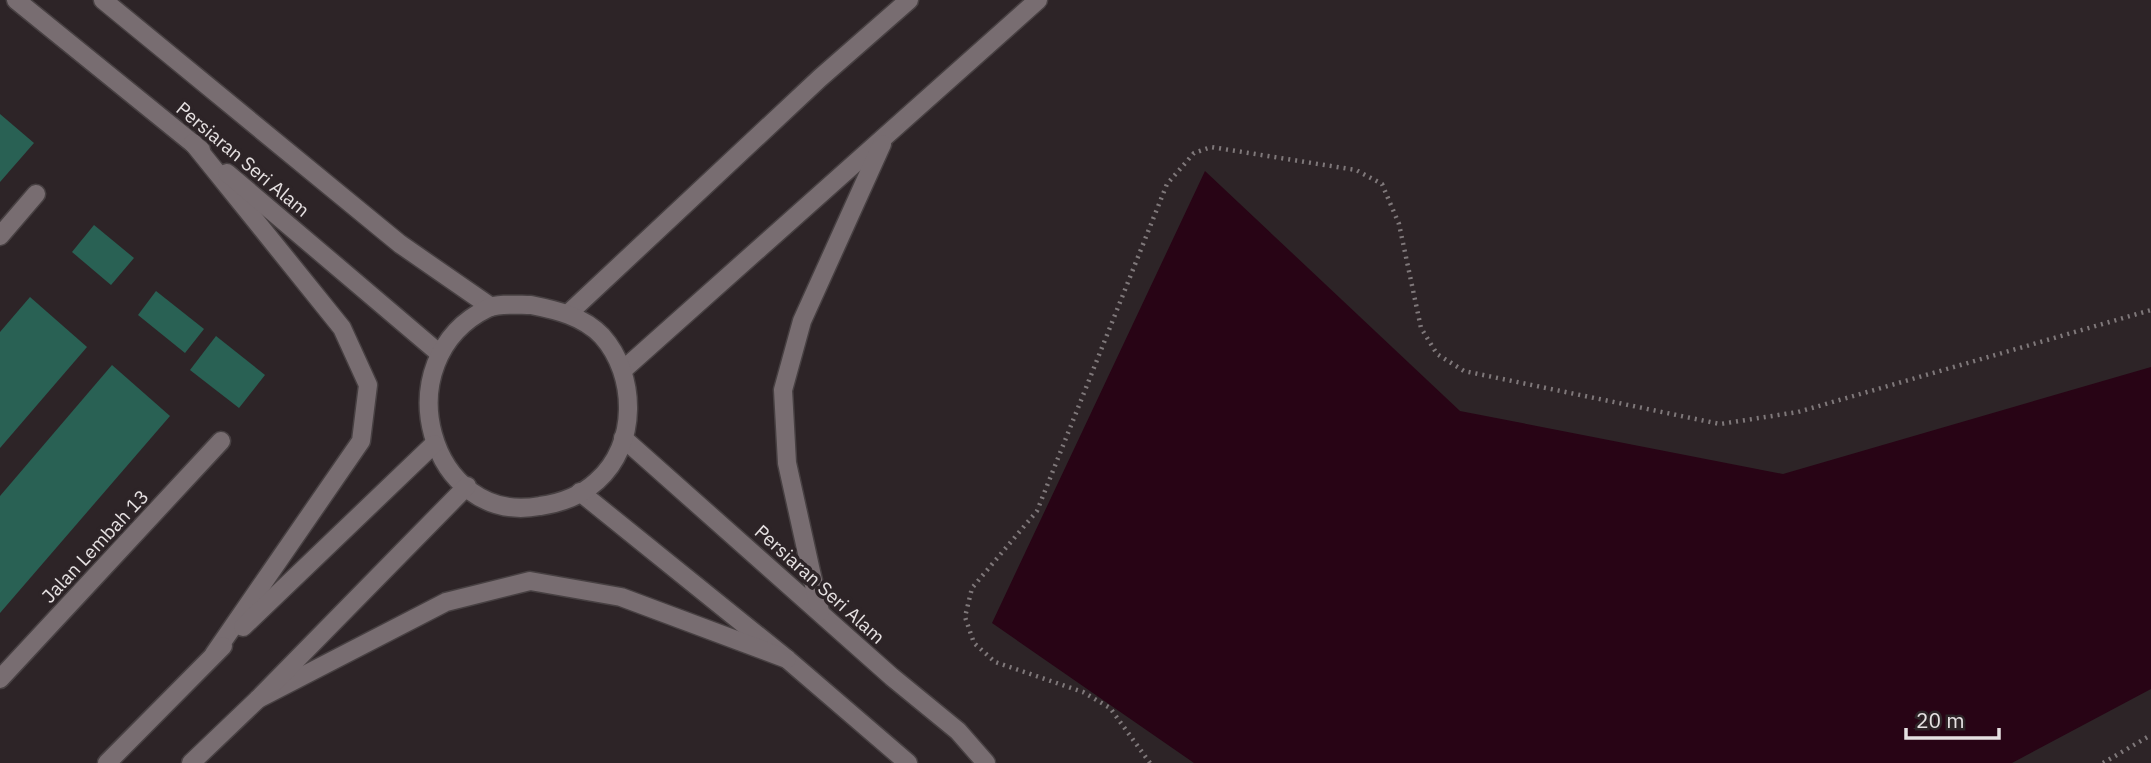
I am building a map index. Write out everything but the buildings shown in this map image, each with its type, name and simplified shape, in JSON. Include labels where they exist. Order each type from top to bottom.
[{"type":"street","name":"Persiaran Seri Alam","points":[[16,0],[193,143],[440,354]]},
{"type":"street","name":"Persiaran Seri Alam","points":[[103,0],[400,244],[491,307]]},
{"type":"street","points":[[569,313],[820,78],[909,0]]},
{"type":"street","points":[[623,370],[1038,0]]},
{"type":"street","points":[[820,612],[787,463],[783,390],[802,321],[885,138]]},
{"type":"street","points":[[193,143],[342,328],[368,385],[361,441],[214,654]]},
{"type":"street","points":[[0,236],[36,194]]},
{"type":"street","points":[[531,304],[569,313],[602,336],[623,370],[630,409],[623,438],[598,481],[565,502],[526,509],[487,500],[454,477],[434,444],[427,404],[440,354],[464,324],[491,307],[531,304]]},
{"type":"street","name":"Persiaran Seri Alam","points":[[623,438],[958,731],[986,763]]},
{"type":"street","name":"Jalan Lembah 13","points":[[0,680],[221,441]]},
{"type":"street","points":[[107,763],[214,654],[434,444]]},
{"type":"street","points":[[191,763],[258,699],[467,486]]},
{"type":"street","points":[[580,492],[787,659],[908,763]]},
{"type":"street","points":[[258,699],[446,602],[530,581],[621,597],[787,659]]},
{"type":"path","points":[[1150,763],[1110,708],[1083,692],[995,662],[974,643],[965,617],[972,588],[1037,511],[1167,184],[1194,153],[1211,147],[1356,170],[1382,184],[1399,224],[1421,328],[1437,354],[1464,371],[1720,424],[1798,412],[2151,310]]},
{"type":"path","points":[[2103,763],[2151,735]]},
{"type":"shaded area","points":[[1205,171],[1460,411],[1783,474],[2151,367],[2151,689],[2012,763],[1194,763],[992,623]]}]
